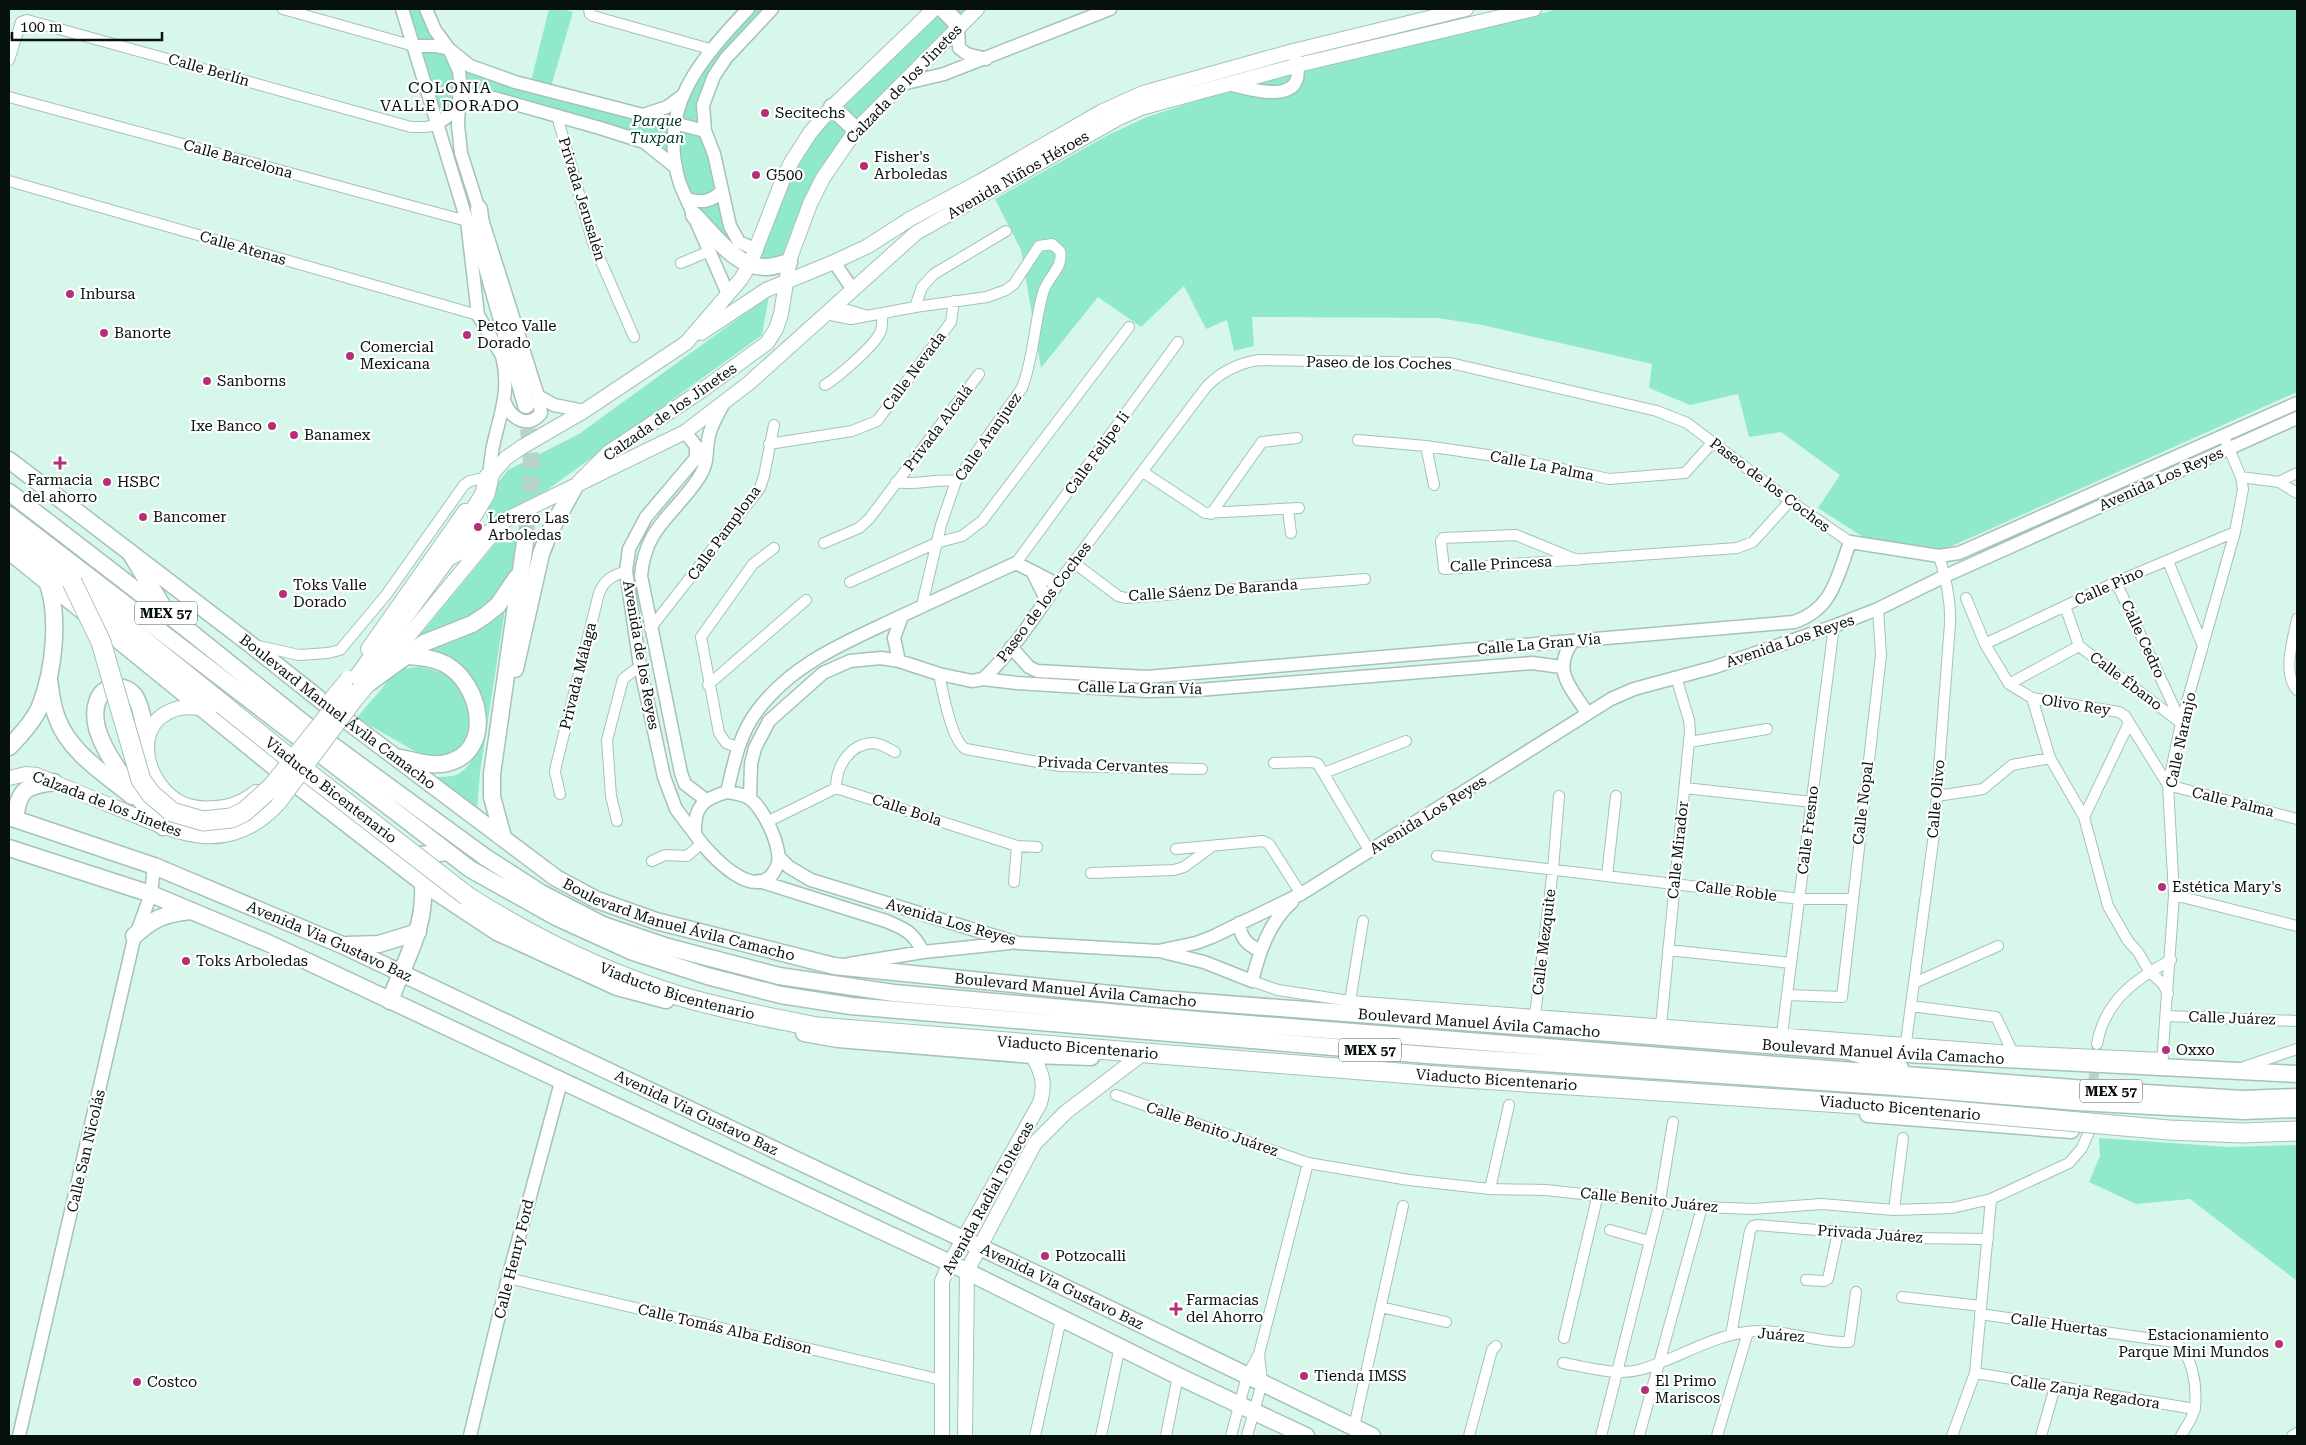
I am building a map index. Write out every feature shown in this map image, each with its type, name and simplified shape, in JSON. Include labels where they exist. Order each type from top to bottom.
[{"type":"highway","points":[[72,582],[101,642],[141,780],[151,794],[172,812],[203,821],[226,819],[244,812],[272,787],[350,691],[446,558],[484,494],[489,477]]},
{"type":"highway","points":[[446,558],[495,530]]},
{"type":"highway","name":"Viaducto Bicentenario","points":[[9,532],[299,766],[467,896],[511,924],[549,944],[631,980],[684,997],[770,1018],[848,1030],[1450,1078],[1931,1109],[2169,1130],[2242,1133],[2297,1131]]},
{"type":"main road","name":"Calzada de los Jinetes","points":[[9,778],[26,774],[37,775],[186,835],[208,838],[222,836],[246,829],[259,822],[279,802],[489,477],[506,458],[522,447],[584,411],[686,343],[728,294],[754,257],[777,193],[792,161],[832,107],[934,9]]},
{"type":"main road","points":[[943,9],[958,27]]},
{"type":"main road","name":"Calzada de los Jinetes","points":[[146,744],[151,771],[157,784],[170,796],[183,804],[201,808],[232,805],[244,801],[262,786],[350,691],[369,683],[495,530],[519,513],[574,488],[609,452],[701,392],[767,342],[776,329],[781,314],[789,262],[818,187],[856,130],[977,9]]},
{"type":"main road","name":"Avenida Niños Héroes","points":[[686,343],[749,300],[785,281],[834,262],[868,246],[910,219],[990,176],[1100,112],[1143,93],[1293,52],[1466,9]]},
{"type":"main road","name":"Avenida Niños Héroes","points":[[574,488],[685,432],[723,404],[916,233],[1116,119],[1141,108],[1298,65],[1534,9]]},
{"type":"main road","points":[[832,107],[856,130]]},
{"type":"main road","points":[[479,209],[484,260],[532,400]]},
{"type":"main road","points":[[694,215],[724,246],[754,257],[766,267],[789,262]]},
{"type":"main road","name":"Boulevard Manuel Ávila Camacho","points":[[9,460],[250,644],[338,714],[556,878],[597,900],[656,921],[834,966],[1161,999],[1848,1051],[2162,1063],[2228,1072],[2297,1074]]},
{"type":"main road","points":[[504,691],[518,663],[541,554],[549,533],[574,488]]},
{"type":"main road","name":"Boulevard Manuel Ávila Camacho","points":[[9,492],[374,777],[485,857],[541,893],[603,925],[668,947],[779,976],[894,993],[1198,1020],[1926,1077],[2200,1097],[2297,1097]]},
{"type":"main road","name":"MEX 57","points":[[9,515],[470,869],[556,917],[633,952],[706,976],[781,994],[851,1006],[1427,1055],[1882,1086],[2077,1102],[2243,1111],[2297,1110]]},
{"type":"main road","points":[[503,837],[495,813],[492,787],[495,743],[526,535]]},
{"type":"main road","points":[[9,551],[289,779],[423,883],[496,932],[616,987],[739,1020],[838,1039],[1032,1055],[1136,1058],[2030,1128],[2196,1138],[2297,1136]]},
{"type":"main road","points":[[131,554],[167,614]]},
{"type":"main road","points":[[369,683],[424,643],[472,624],[486,614],[507,593],[519,573]]},
{"type":"main road","points":[[9,747],[20,736],[40,705],[48,678],[55,611],[53,596],[47,582]]},
{"type":"main road","points":[[397,758],[431,764],[446,764],[458,759],[468,751],[475,738],[478,722],[477,704],[471,690],[461,676],[446,665],[434,660],[408,656]]},
{"type":"main road","points":[[48,678],[56,718],[72,743],[84,756],[145,807]]},
{"type":"main road","points":[[146,744],[142,720],[134,696],[120,687],[108,688],[102,692],[96,706],[97,728],[111,758],[145,807],[163,827]]},
{"type":"main road","points":[[146,744],[151,730],[164,715],[174,709],[203,708]]},
{"type":"main road","points":[[12,818],[17,803],[25,790],[31,786],[54,782]]},
{"type":"main road","name":"Avenida Via Gustavo Baz","points":[[12,818],[154,866],[342,945],[1372,1436]]},
{"type":"main road","points":[[376,847],[420,855],[448,852]]},
{"type":"main road","name":"Avenida Via Gustavo Baz","points":[[9,848],[151,894],[268,944],[968,1271],[1061,1319],[1306,1436]]},
{"type":"main road","points":[[390,1001],[400,972],[418,932],[424,911],[423,883]]},
{"type":"main road","points":[[134,936],[150,921],[168,913],[191,910]]},
{"type":"main road","points":[[342,945],[379,944],[418,932]]},
{"type":"main road","points":[[1848,1051],[1926,1077]]},
{"type":"main road","name":"Avenida Radial Toltecas","points":[[942,1436],[941,1289],[945,1272],[1040,1103],[1044,1092],[1044,1080],[1041,1069],[1032,1055]]},
{"type":"main road","name":"Avenida Radial Toltecas","points":[[965,1436],[968,1271],[1035,1143],[1066,1112],[1136,1058]]},
{"type":"main road","points":[[2030,1128],[2077,1102]]},
{"type":"street","points":[[283,9],[414,46],[436,46],[449,49],[470,66],[515,82],[646,114],[705,131]]},
{"type":"street","points":[[250,644],[299,655],[328,653],[340,650],[386,595],[464,485],[470,481],[489,477],[493,446],[505,403],[506,380],[502,356],[478,315],[467,221],[402,9]]},
{"type":"street","points":[[426,9],[435,30],[455,61],[460,80],[458,107],[461,153],[479,209]]},
{"type":"street","points":[[589,9],[590,14],[593,16],[710,49]]},
{"type":"street","points":[[728,294],[674,166],[676,124],[682,96],[710,49],[748,9]]},
{"type":"street","points":[[754,257],[739,242],[730,226],[705,131],[703,105],[714,76],[726,58],[772,9]]},
{"type":"street","points":[[902,84],[944,74],[986,59],[1110,9]]},
{"type":"street","name":"Calle Berlín","points":[[9,60],[21,22],[27,20],[411,127],[436,125]]},
{"type":"street","points":[[958,27],[960,48],[967,54],[986,59]]},
{"type":"street","points":[[1228,84],[1263,93],[1286,91],[1294,85],[1298,73],[1298,65],[1293,52]]},
{"type":"street","points":[[646,114],[667,107],[682,96]]},
{"type":"street","name":"Calle Barcelona","points":[[9,97],[467,221]]},
{"type":"street","points":[[436,125],[470,100],[494,98],[647,144],[674,166]]},
{"type":"street","name":"Privada Jerusalén","points":[[556,116],[593,243],[634,337]]},
{"type":"street","name":"Calle Atenas","points":[[9,181],[478,315]]},
{"type":"street","points":[[687,199],[703,202],[710,200],[722,191]]},
{"type":"street","points":[[916,307],[922,287],[934,274],[1006,231]]},
{"type":"street","name":"Calle Aranjuez","points":[[830,310],[851,319],[987,297],[1006,290],[1021,276],[1033,253],[1039,246],[1052,244],[1060,251],[1061,259],[1059,266],[1043,293],[1028,372],[1022,388],[956,480],[936,543],[922,606]]},
{"type":"street","points":[[681,263],[710,251]]},
{"type":"street","points":[[834,262],[853,290]]},
{"type":"street","name":"Calle Nevada","points":[[769,444],[852,431],[877,421],[951,322],[954,312],[954,301]]},
{"type":"street","points":[[824,385],[846,370],[878,336],[882,326],[882,313]]},
{"type":"street","points":[[850,582],[936,543],[962,536],[982,521],[1129,327]]},
{"type":"street","name":"Calle Felipe Ii","points":[[1016,564],[1178,342]]},
{"type":"street","name":"Paseo de los Coches","points":[[983,679],[996,667],[1207,386],[1219,374],[1232,367],[1259,360],[1434,362],[1466,366],[1664,413],[1686,423],[1790,501],[1850,542],[1939,556]]},
{"type":"street","name":"Privada Alcalá","points":[[824,544],[864,524],[979,374]]},
{"type":"street","points":[[505,403],[511,415],[523,421],[529,421],[541,413],[532,400]]},
{"type":"street","points":[[532,400],[584,411]]},
{"type":"street","name":"Avenida Los Reyes","points":[[779,856],[794,871],[811,880],[1018,943],[1158,951],[1196,943],[1302,894],[1611,699],[1634,689],[1716,667],[1878,609],[2227,443],[2297,403]]},
{"type":"street","name":"Avenida de los Reyes","points":[[698,839],[676,809],[669,795],[640,666],[626,570],[630,549],[646,517],[696,458],[723,404]]},
{"type":"street","name":"Avenida Los Reyes","points":[[1939,556],[1959,553],[2227,443],[2297,418]]},
{"type":"street","name":"Calle Pamplona","points":[[650,629],[752,500],[764,476],[774,425]]},
{"type":"street","points":[[685,432],[702,444]]},
{"type":"street","points":[[1211,514],[1262,442],[1297,438]]},
{"type":"street","name":"Calle La Palma","points":[[1358,440],[1426,446],[1515,459],[1610,479],[1685,473],[1713,442]]},
{"type":"street","points":[[2227,443],[2242,477],[2279,482],[2297,492]]},
{"type":"street","name":"Avenida de los Reyes","points":[[702,444],[708,460],[698,479],[662,521],[647,546],[642,560],[641,576],[650,629],[682,774],[685,784],[706,800]]},
{"type":"street","points":[[1426,446],[1434,484]]},
{"type":"street","points":[[1142,472],[1198,510],[1211,514],[1293,509],[1291,533]]},
{"type":"street","points":[[2279,482],[2297,473]]},
{"type":"street","name":"Calle Naranjo","points":[[2162,1063],[2171,960],[2174,895],[2168,785],[2181,723],[2235,532],[2242,496],[2242,477]]},
{"type":"street","name":"Privada Alcalá","points":[[896,482],[913,484],[938,479],[956,480]]},
{"type":"street","name":"Calle Princesa","points":[[1577,560],[1516,535],[1443,538],[1441,541],[1444,569],[1577,560],[1745,546],[1753,542],[1768,528],[1790,501]]},
{"type":"street","name":"Calle Pino","points":[[1985,644],[2116,582],[2235,532]]},
{"type":"street","name":"Calle La Gran Vía","points":[[1011,646],[1029,667],[1037,671],[1147,677],[1711,631],[1794,622],[1805,619],[1823,606],[1830,595],[1850,542]]},
{"type":"street","points":[[737,747],[726,743],[719,733],[700,641],[702,632],[753,564],[774,548]]},
{"type":"street","name":"Calle Olivo","points":[[1906,1042],[1938,796],[1950,618],[1945,576],[1939,556]]},
{"type":"street","points":[[2168,561],[2204,646]]},
{"type":"street","name":"Calle Sáenz De Baranda","points":[[1073,562],[1118,596],[1126,598],[1365,579]]},
{"type":"street","points":[[727,792],[737,747],[757,710],[801,668],[823,654],[922,606],[1016,564],[1057,584]]},
{"type":"street","name":"Privada Málaga","points":[[560,794],[555,772],[556,766],[599,593],[610,577],[626,570]]},
{"type":"street","points":[[1032,571],[1046,599]]},
{"type":"street","name":"Calle Cedro","points":[[2116,582],[2181,723]]},
{"type":"street","points":[[1966,598],[1985,644],[2008,684],[2079,646]]},
{"type":"street","points":[[708,685],[806,600]]},
{"type":"street","name":"Calle Ébano","points":[[2065,606],[2079,646],[2181,723]]},
{"type":"street","name":"Calle Nopal","points":[[1787,995],[1842,997],[1881,655],[1878,609]]},
{"type":"street","points":[[899,661],[894,638],[902,616]]},
{"type":"street","points":[[2296,689],[2289,672],[2297,621]]},
{"type":"street","name":"Calle Fresno","points":[[1782,1034],[1834,626]]},
{"type":"street","points":[[1562,667],[1566,650],[1573,641]]},
{"type":"street","name":"Calle La Gran Vía","points":[[750,798],[751,764],[755,748],[769,720],[823,673],[850,661],[881,658],[899,661],[938,674],[972,681],[983,679],[1100,689],[1189,691],[1532,663],[1562,667],[1564,677],[1588,713]]},
{"type":"street","points":[[617,821],[611,796],[607,740],[622,679],[640,666]]},
{"type":"street","name":"Privada Cervantes","points":[[938,674],[944,700],[960,744],[966,749],[1060,766],[1202,769]]},
{"type":"street","name":"Calle Mirador","points":[[1661,1025],[1689,742],[1689,720],[1676,677]]},
{"type":"street","name":"Olivo Rey","points":[[2008,684],[2032,698],[2119,712],[2125,716],[2168,785]]},
{"type":"street","points":[[2032,698],[2050,758],[2084,817],[2108,906],[2128,941],[2138,952],[2149,971],[2163,984],[2168,994]]},
{"type":"street","points":[[2084,817],[2128,723]]},
{"type":"street","points":[[1689,742],[1767,729]]},
{"type":"street","points":[[1324,773],[1406,741]]},
{"type":"street","points":[[767,822],[836,788],[840,765],[858,748],[873,743],[895,752]]},
{"type":"street","points":[[1938,796],[1983,789],[2012,765],[2050,758]]},
{"type":"street","points":[[1274,763],[1316,762],[1370,852]]},
{"type":"street","name":"Calle Palma","points":[[2168,785],[2297,818]]},
{"type":"street","name":"Calle Bola","points":[[836,788],[1017,846],[1036,847]]},
{"type":"street","points":[[1685,788],[1812,802]]},
{"type":"street","points":[[652,861],[667,855],[687,856],[698,839],[697,813],[706,800],[727,792],[750,798],[761,810],[779,856],[772,874],[759,881],[748,881],[733,873],[714,858],[698,839]]},
{"type":"street","name":"Calle Mezquite","points":[[1535,1015],[1553,869],[1559,796]]},
{"type":"street","points":[[1608,876],[1616,796]]},
{"type":"street","points":[[1176,849],[1258,842],[1269,844],[1302,894]]},
{"type":"street","points":[[1014,882],[1017,846]]},
{"type":"street","points":[[1092,873],[1174,870],[1184,867],[1211,847]]},
{"type":"street","name":"Calle Roble","points":[[1437,856],[1800,899],[1852,899]]},
{"type":"street","name":"Calle San Nicolás","points":[[19,1436],[134,936],[151,894],[154,866]]},
{"type":"street","name":"Avenida Los Reyes","points":[[759,881],[894,925],[911,933],[923,952]]},
{"type":"street","name":"Avenida Los Reyes","points":[[1252,980],[1259,950],[1280,916],[1302,894]]},
{"type":"street","points":[[2174,895],[2297,926]]},
{"type":"street","points":[[1350,1001],[1363,921]]},
{"type":"street","points":[[1239,924],[1240,933],[1244,939],[1259,950]]},
{"type":"street","points":[[834,966],[923,952],[1018,943]]},
{"type":"street","points":[[1914,983],[1998,946]]},
{"type":"street","points":[[1668,950],[1791,963]]},
{"type":"street","name":"Boulevard Manuel Ávila Camacho","points":[[1158,951],[1204,962],[1278,990],[1350,1001],[2162,1063]]},
{"type":"street","points":[[2097,1044],[2102,1023],[2116,1000],[2129,986],[2149,971],[2171,960]]},
{"type":"street","points":[[1911,1006],[1996,1017],[2012,1051]]},
{"type":"street","name":"Calle Juárez","points":[[2167,1016],[2297,1021]]},
{"type":"street","points":[[2228,1072],[2297,1049]]},
{"type":"street","name":"Calle Henry Ford","points":[[470,1436],[508,1278],[560,1082]]},
{"type":"street","name":"Calle Benito Juárez","points":[[1116,1095],[1308,1163],[1409,1180],[1490,1189],[1546,1190],[1598,1194],[1702,1207],[1753,1209],[1821,1204],[1894,1210],[1952,1208],[1991,1199],[2069,1164],[2082,1148],[2088,1134]]},
{"type":"street","points":[[1490,1189],[1509,1106]]},
{"type":"street","points":[[1601,1436],[1660,1201],[1673,1122]]},
{"type":"street","points":[[1894,1210],[1903,1138]]},
{"type":"street","points":[[1247,1436],[1247,1376],[1259,1354],[1308,1163]]},
{"type":"street","points":[[1564,1338],[1598,1194]]},
{"type":"street","points":[[1952,1436],[1975,1373],[1991,1199]]},
{"type":"street","points":[[1354,1428],[1403,1206]]},
{"type":"street","points":[[1640,1436],[1702,1207]]},
{"type":"street","name":"Privada Juárez","points":[[1731,1335],[1750,1231],[1753,1226],[1912,1238],[1988,1239]]},
{"type":"street","points":[[1610,1230],[1649,1241]]},
{"type":"street","points":[[1806,1280],[1827,1280],[1838,1232]]},
{"type":"street","name":"Calle Tomás Alba Edison","points":[[508,1278],[942,1380]]},
{"type":"street","name":"Juárez","points":[[1659,1362],[1731,1335],[1748,1332],[1764,1331],[1848,1342],[1856,1292]]},
{"type":"street","name":"Calle Huertas","points":[[1902,1297],[2167,1340],[2179,1345],[2188,1359],[2194,1379],[2195,1409]]},
{"type":"street","points":[[1380,1307],[1446,1322]]},
{"type":"street","points":[[1035,1436],[1061,1319]]},
{"type":"street","points":[[1717,1436],[1748,1332]]},
{"type":"street","points":[[1101,1436],[1120,1346]]},
{"type":"street","points":[[1469,1436],[1492,1350],[1496,1346]]},
{"type":"street","points":[[1231,1436],[1246,1407],[1262,1383],[1259,1354]]},
{"type":"street","points":[[1563,1363],[1618,1371],[1638,1370],[1659,1362]]},
{"type":"street","name":"Calle Zanja Regadora","points":[[1975,1373],[2055,1388],[2195,1409]]},
{"type":"street","points":[[1166,1436],[1178,1376]]},
{"type":"street","points":[[2040,1436],[2055,1388]]},
{"type":"street","points":[[2181,1436],[2195,1409]]},
{"type":"street","points":[[2292,1436],[2297,1433]]},
{"type":"green space","points":[[403,9],[424,9],[453,61],[457,102],[447,108],[437,107]]},
{"type":"green space","points":[[549,9],[573,12],[550,90],[530,85]]},
{"type":"green space","points":[[750,9],[771,9],[725,58],[702,105],[721,191],[709,200],[688,198],[675,142],[684,97]]},
{"type":"green space","points":[[936,9],[974,9],[855,128],[790,254],[759,265],[759,248],[777,198],[834,107]]},
{"type":"green space","points":[[1559,9],[2297,9],[2297,392],[1952,546],[1938,550],[1863,537],[1818,508],[1840,475],[1781,432],[1749,437],[1738,394],[1690,405],[1649,388],[1652,364],[1482,325],[1438,318],[1252,317],[1254,346],[1234,351],[1227,320],[1206,329],[1184,286],[1141,327],[1098,297],[1041,368],[1021,250],[995,199],[1108,135],[1147,117],[1236,88]]},
{"type":"green space","name":"Parque Tuxpan","points":[[464,63],[646,115],[672,106],[674,164],[652,147],[494,98],[459,106]]},
{"type":"green space","points":[[722,192],[730,226],[756,250],[750,263],[695,216],[696,202]]},
{"type":"green space","points":[[769,296],[762,335],[547,490],[488,522],[483,502],[508,470],[579,434]]},
{"type":"green space","points":[[504,533],[518,534],[517,547],[515,560],[510,572],[497,595],[488,605],[467,620],[420,638],[419,636]]},
{"type":"green space","points":[[506,603],[480,772],[477,811],[432,777],[456,775],[465,769],[472,759],[483,731],[484,720],[481,699],[471,679],[463,670],[449,662],[421,652]]},
{"type":"green space","points":[[420,667],[431,669],[449,677],[456,683],[465,698],[470,715],[470,733],[466,743],[455,757],[430,760],[357,718],[396,672],[406,668]]},
{"type":"green space","points":[[2099,1138],[2229,1147],[2297,1145],[2297,1281],[2190,1199],[2136,1204],[2089,1182],[2100,1156]]},
{"type":"tunnel","points":[[526,405],[532,473],[526,535]]},
{"type":"tunnel","points":[[2089,1125],[2097,1044]]},
{"type":"place","name":"Secitechs","points":[[765,113]]},
{"type":"place","name":"Fisher's Arboledas","points":[[864,166]]},
{"type":"place","name":"G500","points":[[756,175]]},
{"type":"place","name":"Inbursa","points":[[70,294]]},
{"type":"place","name":"Banorte","points":[[104,333]]},
{"type":"place","name":"Petco Valle Dorado","points":[[467,335]]},
{"type":"place","name":"Comercial Mexicana","points":[[350,356]]},
{"type":"place","name":"Sanborns","points":[[207,381]]},
{"type":"place","name":"Ixe Banco","points":[[272,426]]},
{"type":"place","name":"Banamex","points":[[294,435]]},
{"type":"place","name":"Farmacia del ahorro","points":[[60,463]]},
{"type":"place","name":"HSBC","points":[[107,482]]},
{"type":"place","name":"Bancomer","points":[[143,517]]},
{"type":"place","name":"Letrero Las Arboledas","points":[[478,527]]},
{"type":"place","name":"Toks Valle Dorado","points":[[283,594]]},
{"type":"place","name":"Estética Mary's","points":[[2162,887]]},
{"type":"place","name":"Toks Arboledas","points":[[186,961]]},
{"type":"place","name":"Oxxo","points":[[2166,1050]]},
{"type":"place","name":"Potzocalli","points":[[1045,1256]]},
{"type":"place","name":"Farmacias del Ahorro","points":[[1176,1309]]},
{"type":"place","name":"Estacionamiento Parque Mini Mundos","points":[[2279,1344]]},
{"type":"place","name":"Tienda IMSS","points":[[1304,1376]]},
{"type":"place","name":"Costco","points":[[137,1382]]},
{"type":"place","name":"El Primo Mariscos","points":[[1645,1390]]},
{"type":"district","name":"COLONIA VALLE DORADO","points":[[450,96]]}]
